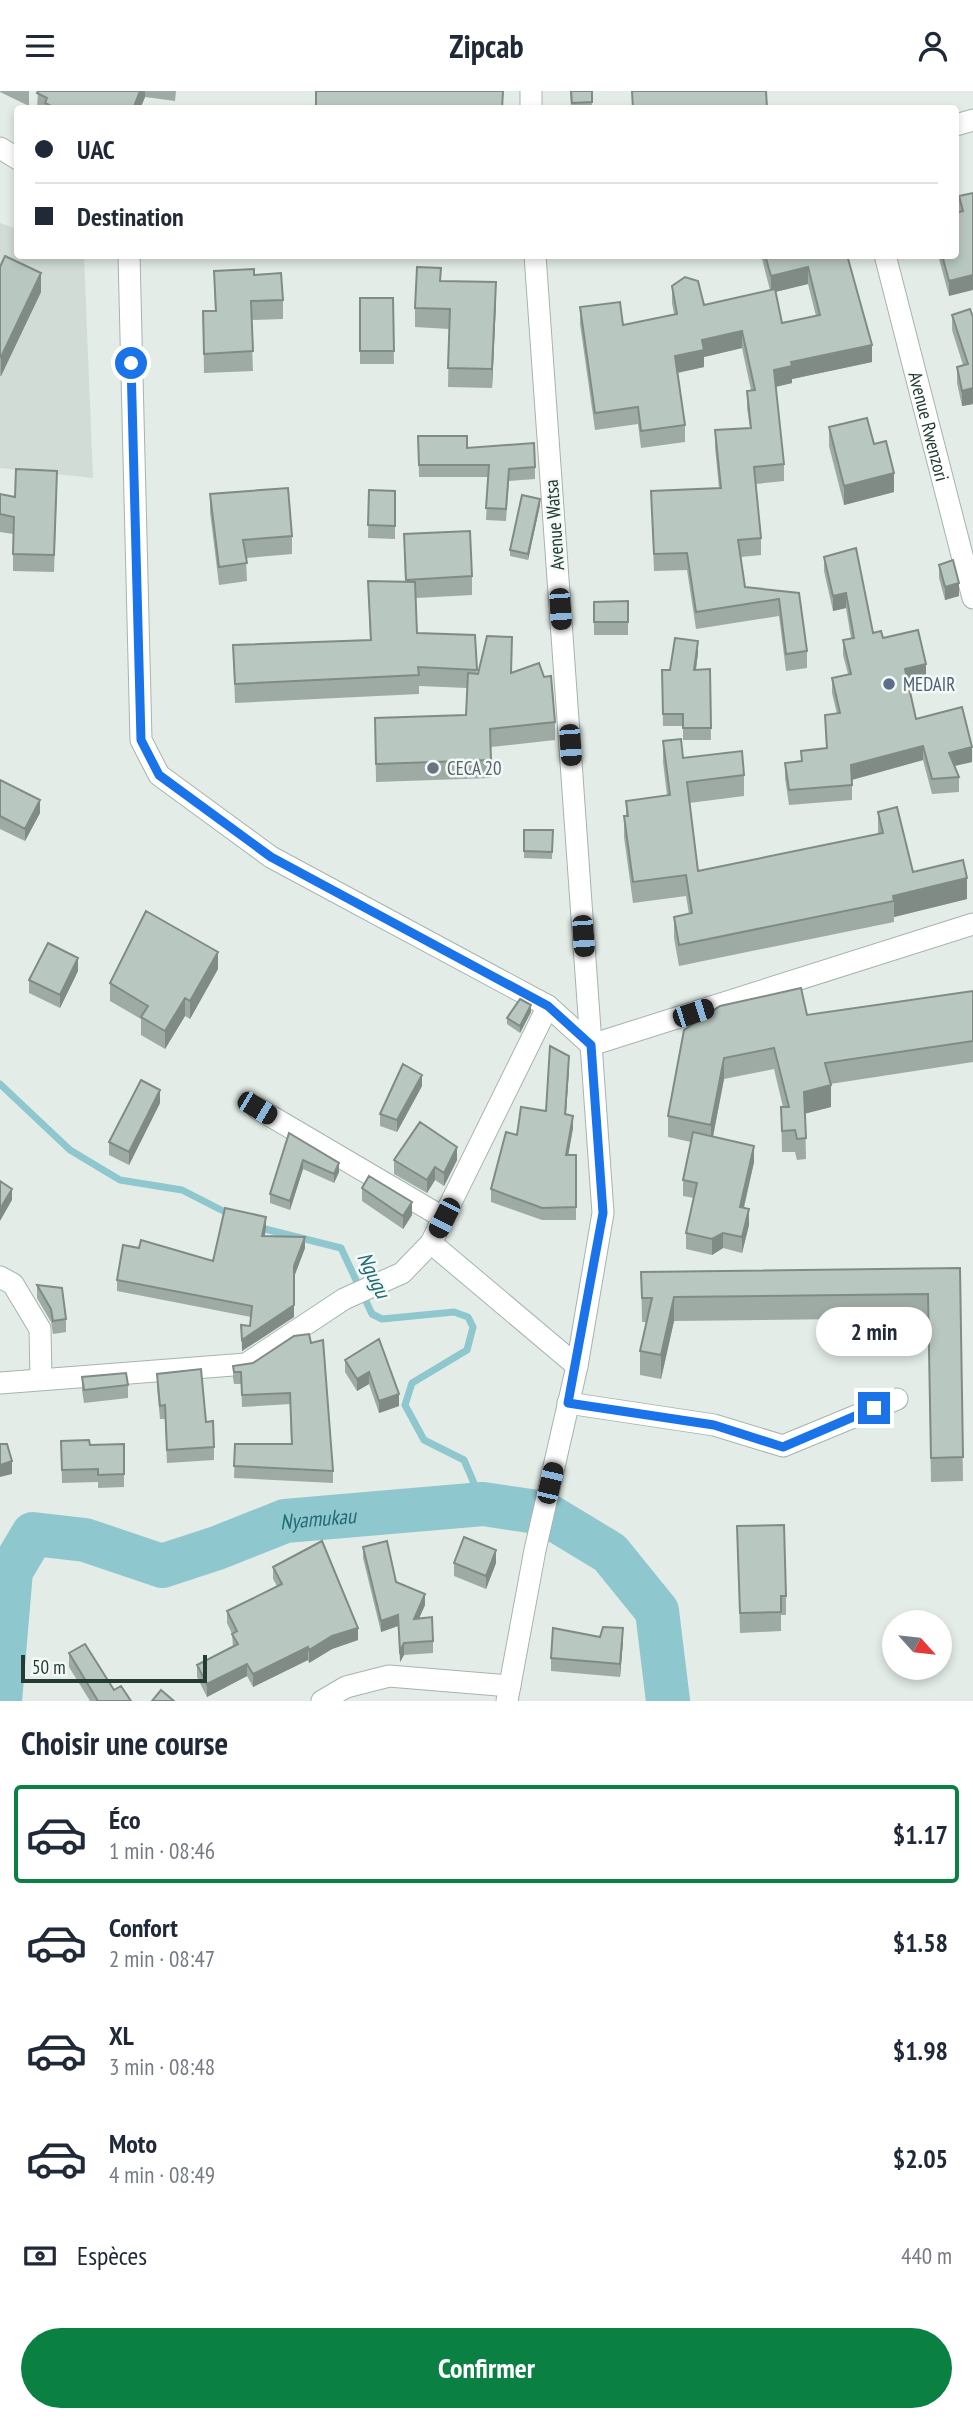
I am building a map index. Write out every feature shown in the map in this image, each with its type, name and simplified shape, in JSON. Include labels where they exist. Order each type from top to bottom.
[{"type":"street","points":[[129,259],[141,740],[159,775],[271,857],[548,1006],[591,1045],[973,924]]},
{"type":"street","name":"Avenue Watsa","points":[[508,1694],[535,1550],[577,1366],[603,1213],[535,259]]},
{"type":"street","name":"Avenue Rwenzori","points":[[886,259],[966,543],[973,598]]},
{"type":"street","points":[[0,1383],[246,1364],[344,1299],[402,1273],[432,1243],[548,1006]]},
{"type":"street","points":[[257,1108],[444,1218]]},
{"type":"street","points":[[432,1243],[577,1366]]},
{"type":"street","points":[[0,1277],[13,1284],[40,1329],[41,1379]]},
{"type":"street","points":[[568,1403],[714,1425],[783,1447],[897,1399]]},
{"type":"street","points":[[321,1701],[346,1688],[389,1677],[508,1694]]},
{"type":"shaded area","points":[[0,223],[14,228],[14,259],[84,259],[93,478],[0,468]]},
{"type":"building","points":[[140,91],[135,105],[49,105],[45,103],[47,98],[37,93]]},
{"type":"building","points":[[316,91],[503,91],[502,105],[316,105]]},
{"type":"building","points":[[571,91],[592,91],[592,102],[572,103]]},
{"type":"building","points":[[632,91],[766,91],[767,105],[633,105]]},
{"type":"building","points":[[973,193],[973,275],[949,281],[943,259],[959,259],[959,212],[963,211],[959,196]]},
{"type":"building","points":[[5,256],[41,273],[1,357],[0,267]]},
{"type":"building","points":[[766,259],[848,259],[872,345],[791,362],[792,366],[774,370],[784,464],[754,467],[761,538],[738,540],[745,587],[799,593],[807,651],[786,654],[779,599],[696,612],[687,553],[654,554],[651,491],[721,488],[715,430],[751,428],[747,391],[755,390],[742,331],[702,340],[704,350],[675,356],[685,425],[641,431],[638,407],[595,413],[580,307],[620,302],[623,325],[677,314],[672,286],[685,277],[698,281],[704,305],[775,289],[782,323],[820,315],[808,267],[771,276]]},
{"type":"building","points":[[417,267],[441,268],[440,281],[496,282],[492,369],[448,368],[450,309],[415,308]]},
{"type":"building","points":[[254,269],[254,275],[281,273],[283,300],[251,301],[253,351],[204,354],[203,311],[216,311],[214,271]]},
{"type":"building","points":[[360,298],[393,298],[394,351],[360,351]]},
{"type":"building","points":[[970,309],[973,317],[973,388],[962,391],[957,367],[968,364],[952,315]]},
{"type":"building","points":[[867,418],[874,444],[886,441],[894,473],[844,486],[829,427]]},
{"type":"building","points":[[418,436],[467,436],[467,448],[534,443],[535,467],[509,469],[506,509],[486,508],[489,465],[419,465]]},
{"type":"building","points":[[16,469],[57,471],[54,555],[13,554],[14,517],[0,514],[0,494],[15,497]]},
{"type":"building","points":[[288,488],[292,536],[243,540],[247,563],[219,567],[210,494]]},
{"type":"building","points":[[369,490],[395,491],[395,526],[368,525]]},
{"type":"building","points":[[522,495],[540,499],[528,554],[510,550]]},
{"type":"building","points":[[470,531],[472,576],[406,580],[404,534]]},
{"type":"building","points":[[856,548],[873,633],[881,631],[883,638],[918,630],[926,664],[905,669],[916,719],[962,707],[972,747],[949,753],[959,777],[932,779],[923,746],[851,765],[852,785],[789,790],[785,763],[802,761],[801,751],[827,748],[825,715],[840,713],[832,678],[851,674],[843,640],[854,638],[846,593],[833,596],[824,557]]},
{"type":"building","points":[[953,560],[959,583],[945,587],[939,565]]},
{"type":"building","points":[[368,581],[415,582],[417,633],[475,635],[477,670],[418,667],[419,675],[235,684],[233,645],[371,640]]},
{"type":"building","points":[[628,601],[628,622],[594,622],[594,602]]},
{"type":"building","points":[[487,636],[512,637],[511,673],[539,663],[544,677],[551,676],[555,722],[490,729],[491,760],[376,764],[375,718],[466,715],[468,673],[478,674]]},
{"type":"building","points":[[675,638],[698,641],[694,670],[710,669],[711,728],[683,728],[683,714],[663,714],[662,670],[670,670]]},
{"type":"building","points":[[681,739],[683,758],[742,751],[744,775],[687,782],[698,871],[883,833],[878,812],[897,807],[913,872],[963,860],[967,878],[893,896],[894,901],[679,945],[674,917],[692,913],[686,875],[633,882],[624,816],[628,816],[626,801],[670,795],[663,741]]},
{"type":"building","points":[[0,780],[40,800],[25,829],[0,816]]},
{"type":"building","points":[[524,830],[553,830],[552,852],[524,851]]},
{"type":"building","points":[[146,911],[218,952],[190,1001],[185,998],[165,1031],[141,1017],[148,1006],[110,983]]},
{"type":"building","points":[[48,943],[78,958],[60,995],[29,980]]},
{"type":"building","points":[[801,988],[807,1015],[973,991],[973,1041],[825,1063],[831,1085],[804,1092],[806,1138],[797,1139],[795,1130],[782,1131],[781,1107],[789,1107],[774,1048],[724,1058],[711,1125],[668,1116],[684,1030],[720,1006]]},
{"type":"building","points":[[520,999],[531,1005],[520,1026],[507,1018]]},
{"type":"building","points":[[550,1046],[569,1056],[565,1114],[573,1116],[566,1155],[576,1155],[576,1207],[542,1208],[491,1189],[506,1132],[517,1135],[521,1107],[546,1111]]},
{"type":"building","points":[[403,1064],[422,1075],[397,1120],[380,1114]]},
{"type":"building","points":[[141,1080],[160,1090],[129,1152],[109,1142]]},
{"type":"building","points":[[420,1122],[457,1147],[444,1173],[435,1167],[427,1180],[394,1160]]},
{"type":"building","points":[[693,1132],[754,1146],[740,1207],[749,1209],[742,1237],[723,1233],[712,1239],[686,1233],[697,1183],[683,1180]]},
{"type":"building","points":[[289,1133],[339,1163],[334,1174],[303,1160],[290,1201],[270,1194]]},
{"type":"building","points":[[369,1176],[412,1202],[403,1216],[362,1188]]},
{"type":"building","points":[[0,1181],[12,1189],[0,1209]]},
{"type":"building","points":[[225,1208],[266,1217],[262,1236],[305,1237],[294,1266],[294,1305],[242,1340],[241,1325],[250,1326],[252,1306],[117,1280],[123,1245],[139,1248],[141,1240],[213,1261]]},
{"type":"building","points":[[960,1268],[963,1457],[931,1458],[928,1294],[674,1297],[661,1355],[640,1351],[652,1298],[642,1298],[641,1272]]},
{"type":"building","points":[[37,1285],[62,1288],[66,1319],[53,1321],[51,1309]]},
{"type":"building","points":[[309,1334],[311,1343],[323,1340],[333,1471],[234,1466],[235,1444],[292,1444],[290,1393],[242,1395],[241,1372],[234,1372],[233,1366],[253,1363],[294,1336]]},
{"type":"building","points":[[379,1339],[399,1394],[379,1401],[369,1372],[357,1379],[345,1360]]},
{"type":"building","points":[[201,1369],[206,1422],[213,1421],[214,1447],[167,1450],[165,1405],[160,1406],[157,1374]]},
{"type":"building","points":[[126,1373],[128,1385],[84,1390],[82,1377]]},
{"type":"building","points":[[89,1440],[90,1445],[124,1444],[124,1474],[98,1475],[98,1469],[62,1470],[61,1441]]},
{"type":"building","points":[[0,1444],[7,1444],[12,1461],[0,1465]]},
{"type":"building","points":[[784,1525],[786,1596],[781,1596],[781,1612],[740,1613],[737,1526]]},
{"type":"building","points":[[464,1537],[496,1550],[486,1576],[454,1563]]},
{"type":"building","points":[[322,1541],[358,1628],[332,1636],[309,1650],[308,1647],[253,1674],[247,1664],[207,1684],[197,1665],[238,1644],[232,1634],[237,1631],[227,1611],[282,1584],[273,1567]]},
{"type":"building","points":[[387,1541],[396,1582],[425,1594],[414,1619],[432,1617],[433,1641],[404,1643],[400,1651],[398,1615],[381,1621],[363,1547]]},
{"type":"building","points":[[603,1627],[623,1628],[620,1664],[551,1658],[553,1628],[600,1637]]},
{"type":"building","points":[[85,1644],[114,1690],[121,1686],[131,1701],[98,1701],[69,1653]]},
{"type":"building","points":[[161,1690],[174,1701],[152,1701]]},
{"type":"waterway","name":"Ngugu","points":[[0,1084],[70,1150],[120,1180],[182,1190],[231,1215]]},
{"type":"waterway","name":"Ngugu","points":[[257,1227],[341,1248],[372,1314],[382,1319],[454,1312],[468,1317],[473,1327],[467,1350],[412,1383],[405,1405],[424,1440],[464,1460],[483,1504]]},
{"type":"waterway","name":"Nyamukau","points":[[0,1701],[11,1571],[33,1534],[85,1540],[162,1566],[285,1521],[483,1504],[544,1513],[610,1553],[657,1611],[668,1701]]},
{"type":"place","name":"MEDAIR","points":[[889,684]]},
{"type":"place","name":"CECA 20","points":[[433,768]]},
{"type":"route","points":[[131,363],[141,740],[159,775],[271,857],[548,1006],[591,1045],[603,1213],[577,1366],[568,1403],[714,1425],[783,1447],[874,1408]]}]
